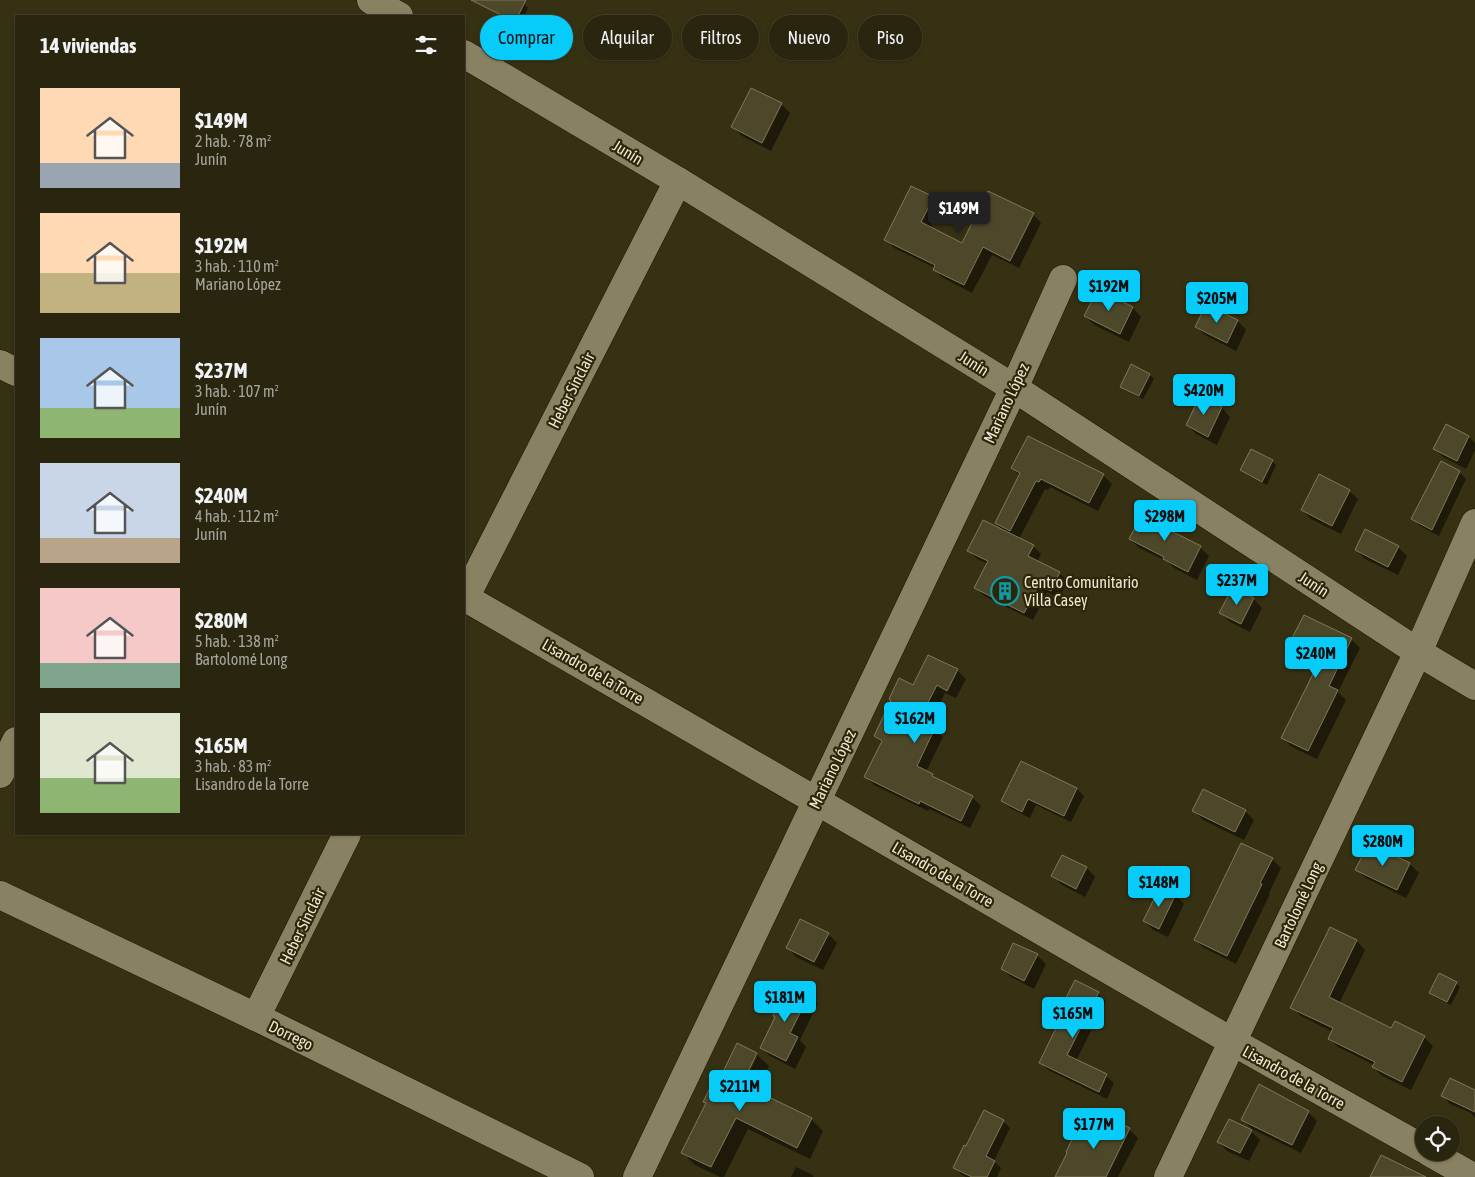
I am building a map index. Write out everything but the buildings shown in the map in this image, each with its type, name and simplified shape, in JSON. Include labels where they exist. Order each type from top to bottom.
[{"type":"street","name":"Junín","points":[[465,55],[678,181],[1014,388],[1418,652],[1475,686]]},
{"type":"street","name":"Heber Sinclair","points":[[465,596],[678,181]]},
{"type":"street","name":"Mariano López","points":[[637,1177],[1014,388],[1063,279]]},
{"type":"street","points":[[0,364],[15,372]]},
{"type":"street","name":"Bartolomé Long","points":[[1168,1177],[1418,652],[1475,523]]},
{"type":"street","name":"Lisandro de la Torre","points":[[465,599],[1233,1042],[1415,1144]]},
{"type":"street","points":[[0,774],[15,743]]},
{"type":"street","name":"Heber Sinclair","points":[[256,1017],[347,835]]},
{"type":"street","name":"Dorrego","points":[[0,895],[256,1017],[580,1177]]},
{"type":"street","points":[[1445,1161],[1473,1177]]},
{"type":"place","name":"Centro Comunitario Villa Casey","points":[[1005,591]]}]
